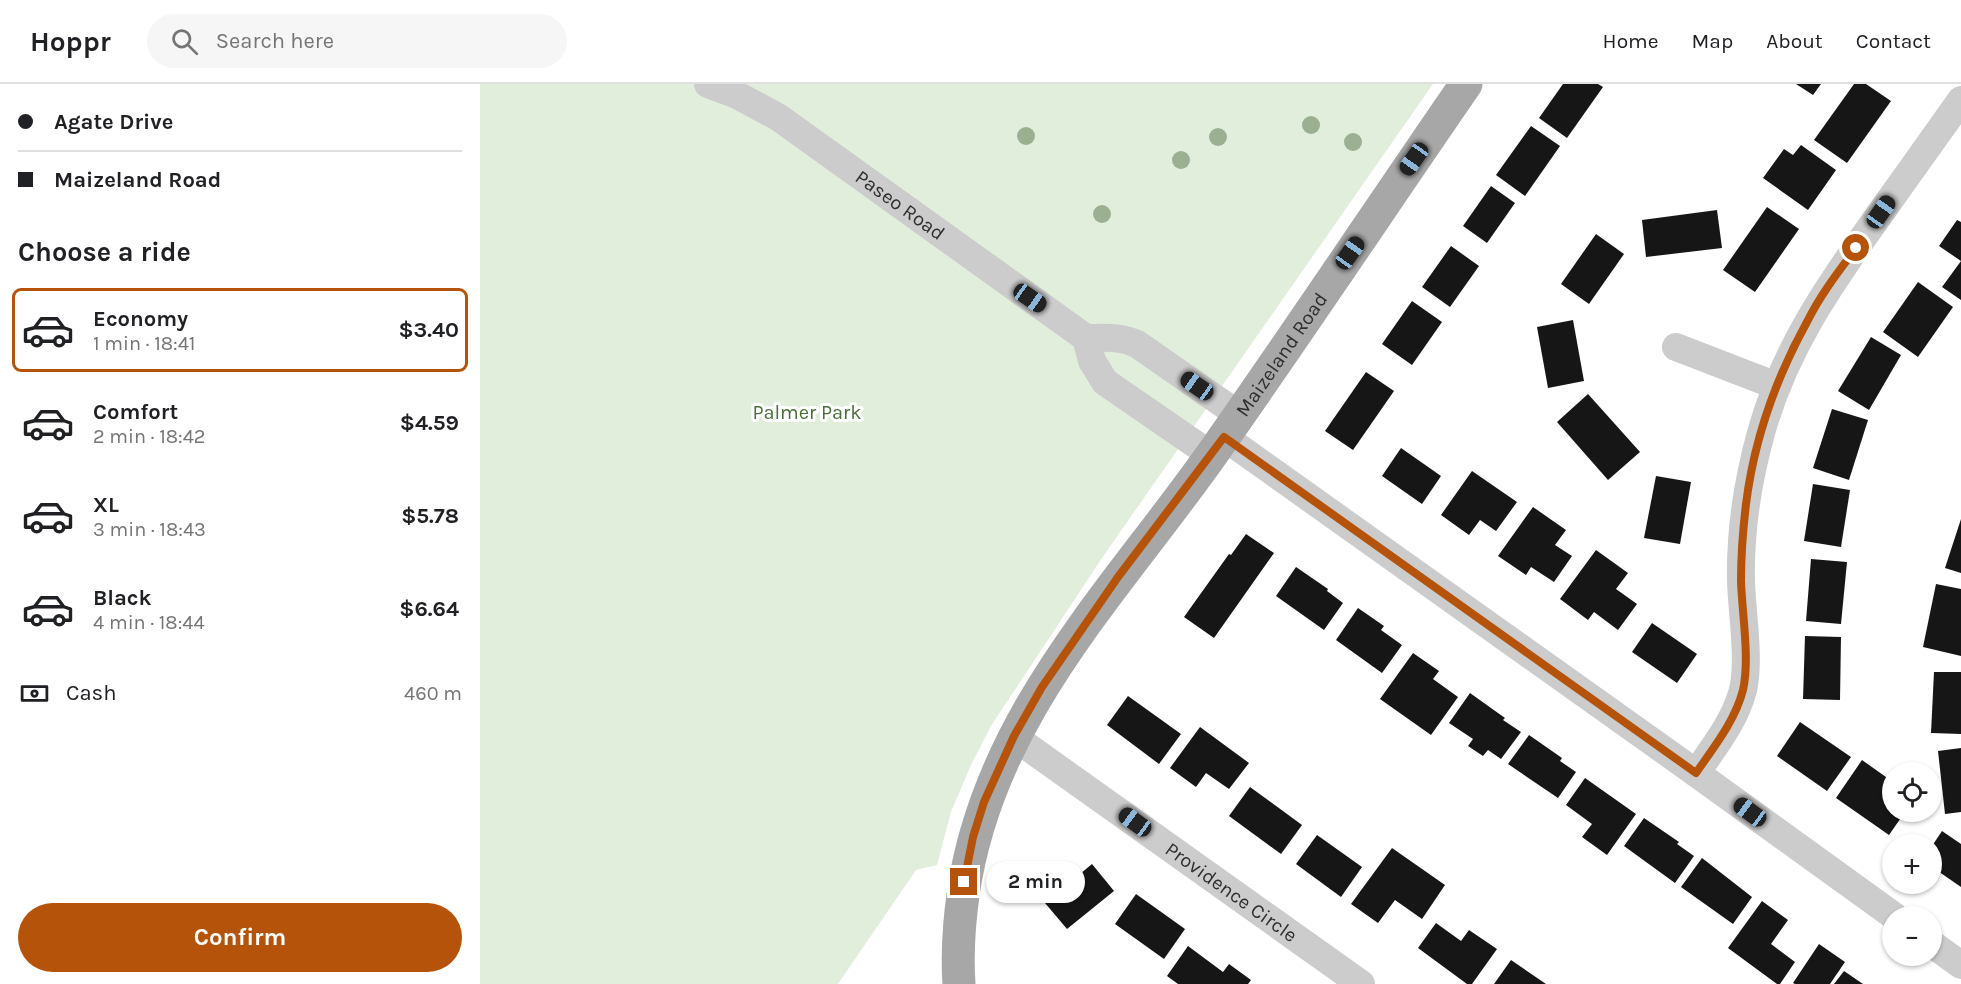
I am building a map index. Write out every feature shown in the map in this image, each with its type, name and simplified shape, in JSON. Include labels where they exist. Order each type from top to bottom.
[{"type":"main road","name":"Maizeland Road","points":[[959,984],[958,928],[973,837],[984,802],[1014,736],[1042,687],[1118,577],[1225,436],[1466,84]]},
{"type":"street","name":"Paseo Road","points":[[708,84],[735,94],[778,117],[1086,338]]},
{"type":"street","points":[[1696,773],[1726,731],[1743,689],[1745,664],[1741,579],[1746,503],[1761,432],[1777,386],[1809,318],[1830,283],[1961,100]]},
{"type":"street","points":[[1225,436],[1105,382],[1092,362],[1086,338],[1114,337],[1137,344],[1225,436],[1882,907]]},
{"type":"street","points":[[1676,346],[1777,386]]},
{"type":"street","name":"Providence Circle","points":[[1014,736],[1361,984]]},
{"type":"street","points":[[1942,951],[1961,965]]},
{"type":"green space","name":"Palmer Park","points":[[480,84],[1433,84],[1102,558],[991,726],[951,812],[937,865],[916,870],[838,984],[480,984]]},
{"type":"building","points":[[1563,84],[1598,84],[1603,87],[1567,138],[1539,118]]},
{"type":"building","points":[[1796,84],[1821,84],[1813,95]]},
{"type":"building","points":[[1854,84],[1866,84],[1891,101],[1847,163],[1814,140]]},
{"type":"building","points":[[1531,126],[1560,146],[1525,196],[1496,175]]},
{"type":"building","points":[[1801,145],[1836,170],[1808,210],[1763,178],[1784,149],[1793,155]]},
{"type":"building","points":[[1491,186],[1515,203],[1487,243],[1463,226]]},
{"type":"building","points":[[1767,207],[1799,229],[1755,292],[1723,270]]},
{"type":"building","points":[[1717,210],[1722,248],[1646,257],[1642,220]]},
{"type":"building","points":[[1957,220],[1961,222],[1961,261],[1939,246]]},
{"type":"building","points":[[1596,234],[1624,254],[1589,304],[1561,284]]},
{"type":"building","points":[[1451,246],[1479,266],[1450,307],[1422,287]]},
{"type":"building","points":[[1961,261],[1961,300],[1942,287]]},
{"type":"building","points":[[1918,282],[1953,307],[1918,357],[1883,332]]},
{"type":"building","points":[[1412,301],[1442,322],[1412,365],[1382,344]]},
{"type":"building","points":[[1573,320],[1584,381],[1548,388],[1537,327]]},
{"type":"building","points":[[1871,337],[1901,355],[1869,410],[1838,391]]},
{"type":"building","points":[[1366,372],[1394,391],[1353,450],[1325,431]]},
{"type":"building","points":[[1588,394],[1640,452],[1608,480],[1557,422]]},
{"type":"building","points":[[1832,409],[1868,420],[1849,480],[1813,468]]},
{"type":"building","points":[[1401,448],[1441,476],[1422,504],[1382,476]]},
{"type":"building","points":[[1472,471],[1517,502],[1496,531],[1480,520],[1469,535],[1441,515]]},
{"type":"building","points":[[1656,476],[1691,482],[1680,544],[1644,538]]},
{"type":"building","points":[[1813,484],[1850,490],[1841,547],[1804,541]]},
{"type":"building","points":[[1533,507],[1566,530],[1555,545],[1572,556],[1554,582],[1531,567],[1526,575],[1498,556]]},
{"type":"building","points":[[1961,519],[1961,573],[1945,568]]},
{"type":"building","points":[[1246,534],[1274,553],[1214,638],[1184,617]]},
{"type":"building","points":[[1596,550],[1628,573],[1616,589],[1637,604],[1618,630],[1594,612],[1588,620],[1560,599]]},
{"type":"building","points":[[1811,559],[1847,562],[1841,624],[1806,621]]},
{"type":"building","points":[[1296,567],[1328,589],[1327,591],[1343,603],[1324,630],[1276,596]]},
{"type":"building","points":[[1936,584],[1961,589],[1961,656],[1923,647]]},
{"type":"building","points":[[1358,608],[1384,626],[1381,630],[1402,645],[1382,673],[1336,640]]},
{"type":"building","points":[[1652,623],[1697,654],[1677,683],[1632,652]]},
{"type":"building","points":[[1805,636],[1841,637],[1840,700],[1803,699]]},
{"type":"building","points":[[1413,653],[1439,671],[1433,679],[1458,697],[1431,735],[1380,699]]},
{"type":"building","points":[[1934,672],[1961,672],[1961,734],[1931,733]]},
{"type":"building","points":[[1470,693],[1521,732],[1501,759],[1488,750],[1483,756],[1468,746],[1473,739],[1449,723]]},
{"type":"building","points":[[1128,696],[1181,734],[1159,764],[1107,725]]},
{"type":"building","points":[[1800,722],[1851,757],[1827,791],[1777,756]]},
{"type":"building","points":[[1200,727],[1249,763],[1229,789],[1206,773],[1196,787],[1170,768]]},
{"type":"building","points":[[1529,735],[1562,758],[1560,761],[1576,772],[1558,798],[1508,764]]},
{"type":"building","points":[[1961,748],[1961,812],[1945,814],[1942,762],[1939,762],[1938,751]]},
{"type":"building","points":[[1862,760],[1882,774],[1882,822],[1898,822],[1888,834],[1836,798]]},
{"type":"building","points":[[1585,778],[1636,814],[1607,855],[1582,837],[1592,824],[1566,805]]},
{"type":"building","points":[[1250,787],[1302,825],[1281,854],[1229,816]]},
{"type":"building","points":[[1644,818],[1679,842],[1677,844],[1694,856],[1675,883],[1624,846]]},
{"type":"building","points":[[1942,831],[1961,844],[1961,887],[1942,874],[1942,834],[1940,834]]},
{"type":"building","points":[[1317,835],[1362,867],[1341,897],[1296,864]]},
{"type":"building","points":[[1392,848],[1445,885],[1422,919],[1395,900],[1378,923],[1351,904]]},
{"type":"building","points":[[1702,858],[1752,897],[1733,924],[1681,887]]},
{"type":"building","points":[[1092,864],[1114,891],[1067,929],[1045,903]]},
{"type":"building","points":[[1136,894],[1185,929],[1164,959],[1115,924]]},
{"type":"building","points":[[1762,901],[1788,920],[1771,944],[1795,962],[1780,984],[1728,948]]},
{"type":"building","points":[[1436,923],[1461,941],[1469,930],[1497,949],[1472,984],[1467,984],[1418,948]]},
{"type":"building","points":[[1819,944],[1845,962],[1830,984],[1793,983]]},
{"type":"building","points":[[1188,946],[1223,972],[1229,964],[1251,980],[1248,984],[1178,984],[1167,976]]},
{"type":"building","points":[[1511,960],[1546,984],[1494,984]]},
{"type":"building","points":[[1844,971],[1863,984],[1834,984]]},
{"type":"route","points":[[964,882],[973,837],[984,802],[1014,736],[1042,687],[1118,577],[1224,437],[1696,773],[1726,731],[1743,689],[1745,664],[1741,579],[1746,503],[1761,432],[1777,386],[1809,318],[1830,283],[1856,248]]}]
